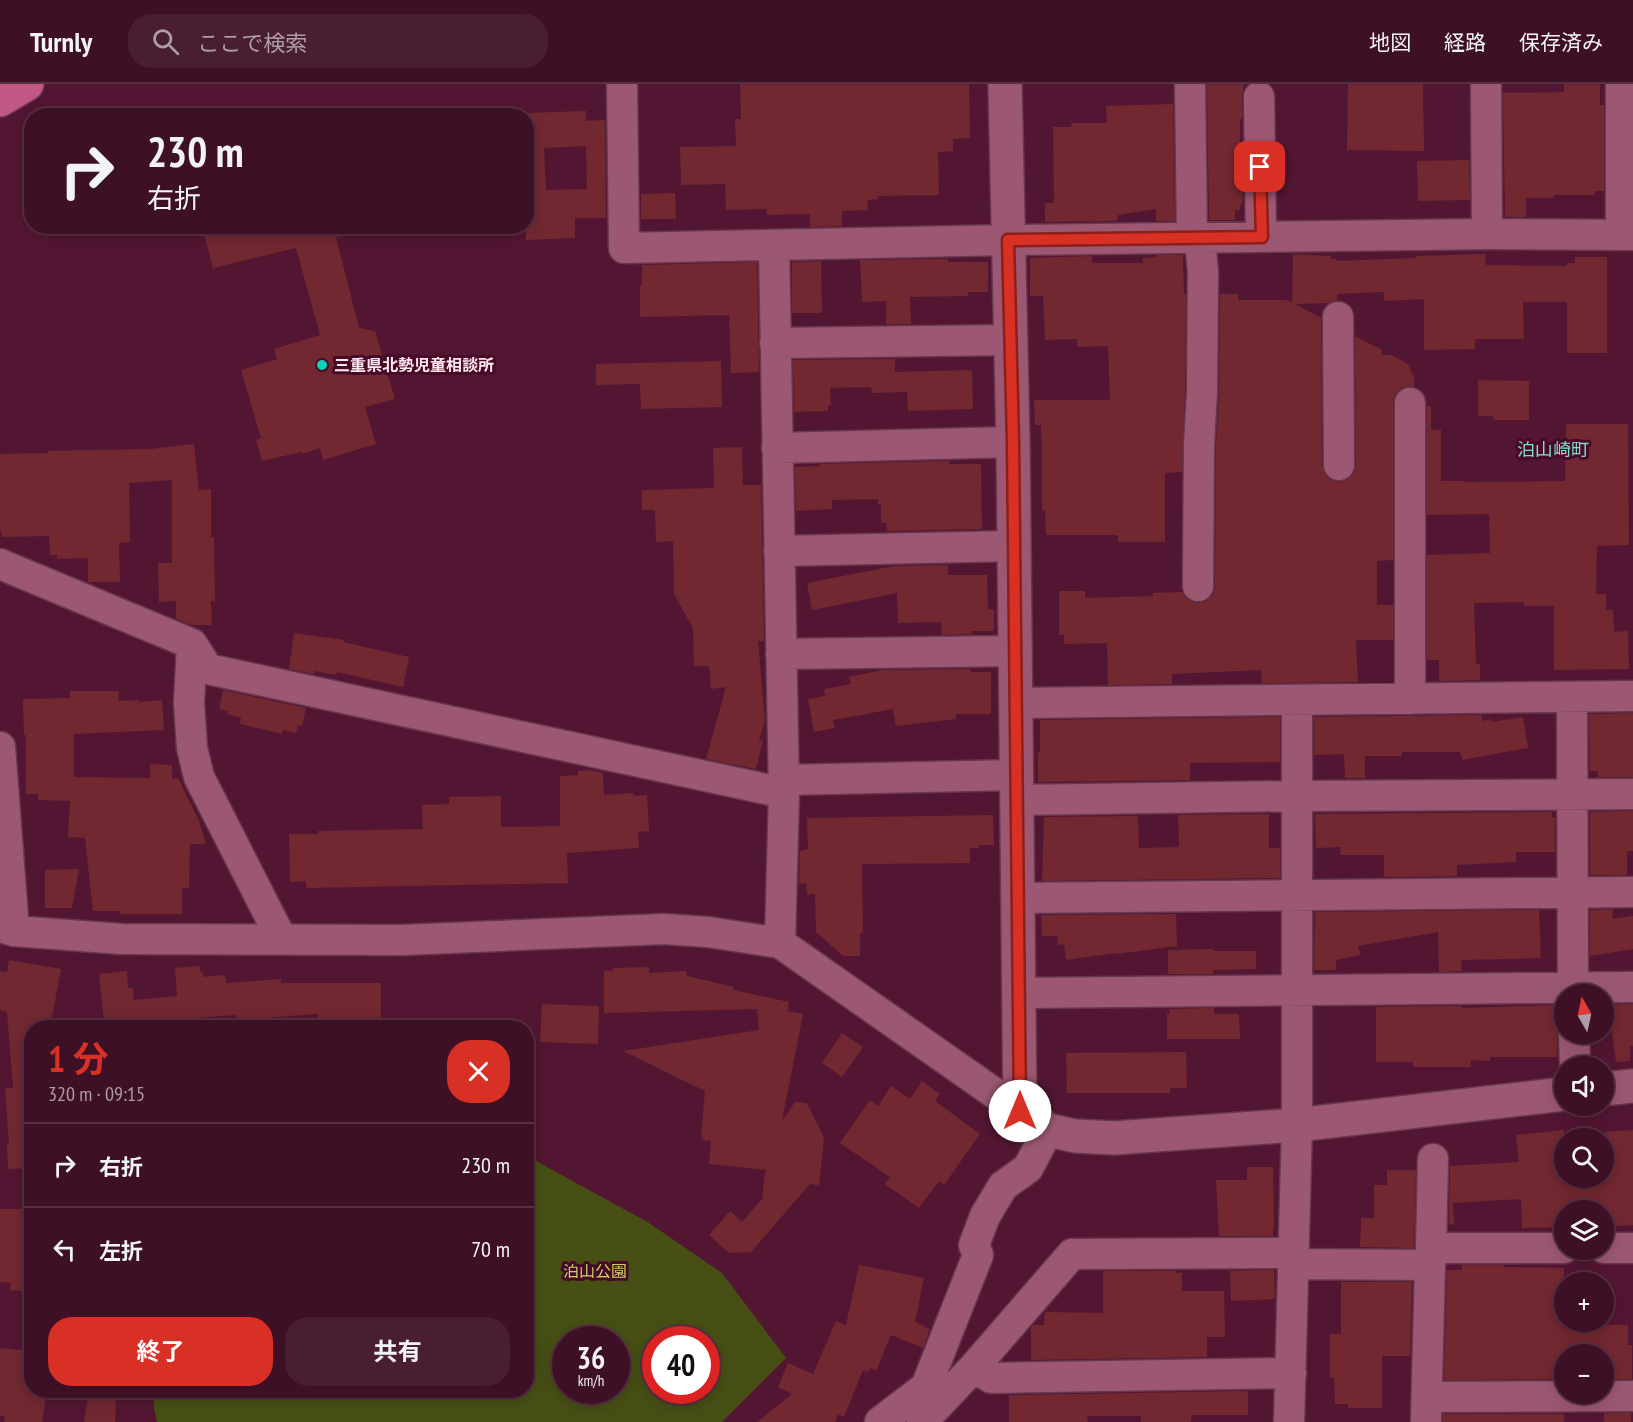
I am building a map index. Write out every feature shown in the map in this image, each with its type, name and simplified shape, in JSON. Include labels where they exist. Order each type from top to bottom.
[{"type":"main road","points":[[0,100],[27,84]]},
{"type":"street","points":[[622,84],[624,248],[1008,240],[1198,243],[1262,237],[1627,235],[1621,84]]},
{"type":"street","points":[[1005,84],[1013,442],[1020,1111]]},
{"type":"street","points":[[1190,84],[1198,243],[1202,392],[1199,445],[1198,586]]},
{"type":"street","points":[[1486,84],[1487,234]]},
{"type":"street","points":[[1259,97],[1262,237]]},
{"type":"street","points":[[774,245],[784,787],[780,943]]},
{"type":"street","points":[[1338,317],[1339,465]]},
{"type":"street","points":[[775,344],[1011,340]]},
{"type":"street","points":[[1410,404],[1410,699]]},
{"type":"street","points":[[777,448],[1013,442]]},
{"type":"street","points":[[779,551],[1014,546]]},
{"type":"street","points":[[0,564],[192,644],[208,669],[784,787],[1017,788],[1298,796],[1633,795]]},
{"type":"street","points":[[192,644],[189,703],[192,748],[199,777],[281,938]]},
{"type":"street","points":[[781,654],[1014,651]]},
{"type":"street","points":[[1016,703],[1633,696]]},
{"type":"street","points":[[1572,697],[1573,984]]},
{"type":"street","points":[[1289,1422],[1297,1125],[1297,701]]},
{"type":"street","points":[[0,747],[7,929],[122,939],[402,940],[664,929],[708,932],[780,943],[1048,1130],[1076,1136],[1114,1138],[1297,1125],[1554,1095]]},
{"type":"street","points":[[1018,898],[1633,892]]},
{"type":"street","points":[[1614,988],[1633,987]]},
{"type":"street","points":[[1019,993],[1298,990],[1554,991]]},
{"type":"street","points":[[1614,1088],[1633,1086]]},
{"type":"street","points":[[880,1422],[926,1387],[978,1255],[974,1245],[985,1216],[1003,1186],[1028,1168],[1048,1130]]},
{"type":"street","points":[[1433,1159],[1426,1410],[1633,1396]]},
{"type":"street","points":[[1614,1248],[1633,1248]]},
{"type":"street","points":[[922,1422],[975,1366],[1072,1254],[1294,1259],[1430,1256],[1554,1249]]},
{"type":"street","points":[[975,1366],[991,1378],[1291,1373]]},
{"type":"green space","name":"泊山公園","points":[[534,1160],[649,1223],[722,1273],[786,1358],[722,1422],[157,1422],[153,1398],[534,1398]]},
{"type":"building","points":[[740,84],[969,84],[970,138],[953,139],[953,151],[938,152],[939,195],[878,196],[878,199],[867,200],[868,210],[842,211],[842,226],[810,227],[810,214],[767,215],[766,209],[726,210],[725,184],[681,185],[680,147],[736,146],[735,119],[741,119]]},
{"type":"building","points":[[1207,84],[1244,84],[1242,119],[1240,119],[1243,200],[1240,210],[1235,210],[1235,220],[1209,220]]},
{"type":"building","points":[[1348,84],[1423,84],[1424,151],[1347,150]]},
{"type":"building","points":[[1564,84],[1600,84],[1600,105],[1604,105],[1604,191],[1594,191],[1595,195],[1526,198],[1526,217],[1505,217],[1503,93],[1564,92]]},
{"type":"building","points":[[1173,104],[1175,221],[1156,221],[1156,209],[1118,215],[1117,221],[1045,222],[1045,203],[1054,203],[1053,127],[1071,127],[1072,123],[1107,123],[1106,106]]},
{"type":"building","points":[[586,111],[586,121],[605,120],[606,218],[575,218],[575,238],[526,240],[526,234],[534,234],[534,113]],"holes":[[[586,146],[587,189],[546,190],[544,148]]]},
{"type":"building","points":[[1469,160],[1470,200],[1418,201],[1417,161]]},
{"type":"building","points":[[675,193],[676,219],[641,219],[641,194]]},
{"type":"building","points":[[204,234],[350,234],[336,237],[359,328],[375,331],[395,399],[365,407],[376,444],[323,460],[320,448],[302,454],[301,452],[262,461],[256,440],[261,438],[241,370],[277,359],[274,349],[320,335],[296,248],[213,268]]},
{"type":"building","points":[[1293,254],[1331,256],[1331,259],[1336,259],[1336,261],[1485,254],[1486,265],[1567,266],[1567,263],[1575,263],[1575,257],[1607,257],[1607,353],[1567,353],[1567,302],[1523,302],[1524,339],[1475,339],[1475,349],[1424,350],[1424,299],[1384,301],[1384,292],[1337,294],[1337,300],[1328,303],[1295,304],[1321,318],[1322,465],[1324,473],[1330,480],[1339,482],[1347,480],[1354,474],[1356,465],[1355,336],[1382,350],[1382,355],[1391,355],[1408,364],[1414,377],[1414,387],[1401,388],[1393,402],[1393,560],[1377,561],[1377,605],[1393,605],[1393,640],[1356,640],[1358,682],[1262,683],[1261,670],[1172,674],[1172,684],[1108,685],[1107,643],[1064,644],[1064,635],[1059,635],[1059,591],[1085,591],[1085,598],[1153,596],[1153,593],[1182,592],[1189,601],[1197,603],[1206,601],[1213,595],[1220,294],[1238,294],[1238,300],[1286,300],[1292,303]]},
{"type":"building","points":[[1157,255],[1183,255],[1184,294],[1186,294],[1182,472],[1165,473],[1165,542],[1118,542],[1118,535],[1046,535],[1045,510],[1042,510],[1041,425],[1035,425],[1034,400],[1110,400],[1108,346],[1077,347],[1077,339],[1045,340],[1043,296],[1030,296],[1030,258],[1092,256],[1092,263],[1143,263],[1143,258],[1157,257]]},
{"type":"building","points":[[948,259],[948,262],[988,262],[988,292],[968,292],[968,296],[910,297],[911,324],[886,324],[886,301],[862,302],[860,260]]},
{"type":"building","points":[[821,261],[822,313],[792,313],[792,262]]},
{"type":"building","points":[[757,262],[759,372],[731,373],[729,315],[640,317],[642,265]]},
{"type":"building","points":[[895,359],[895,372],[972,370],[973,409],[908,411],[907,392],[872,393],[871,387],[830,388],[831,405],[828,405],[828,411],[794,412],[793,360]]},
{"type":"building","points":[[721,361],[722,407],[641,409],[640,384],[596,385],[596,364]]},
{"type":"building","points":[[1478,380],[1529,381],[1529,420],[1494,420],[1493,416],[1478,416]]},
{"type":"building","points":[[1427,406],[1431,406],[1431,430],[1441,430],[1441,481],[1565,481],[1566,424],[1628,424],[1629,545],[1597,546],[1596,594],[1606,594],[1606,610],[1613,610],[1614,632],[1628,631],[1629,669],[1554,670],[1554,606],[1524,606],[1524,602],[1474,603],[1476,664],[1480,664],[1480,680],[1439,681],[1439,660],[1427,660],[1427,555],[1490,553],[1489,514],[1427,515]]},
{"type":"building","points":[[194,444],[199,490],[211,489],[215,601],[211,601],[212,625],[192,625],[176,619],[176,601],[159,602],[158,563],[172,563],[172,480],[129,483],[130,542],[119,543],[120,582],[88,582],[88,558],[57,559],[57,555],[50,555],[49,536],[2,537],[0,531],[0,454],[150,449]]},
{"type":"building","points":[[742,447],[743,485],[761,485],[764,641],[758,641],[765,721],[759,740],[763,741],[756,769],[706,759],[726,687],[711,689],[709,666],[694,666],[693,628],[674,594],[673,541],[656,542],[655,510],[642,510],[642,490],[714,488],[713,448]]},
{"type":"building","points":[[949,461],[949,464],[981,464],[982,529],[887,531],[886,523],[881,523],[881,504],[878,504],[878,499],[832,500],[832,509],[796,511],[795,467],[820,466],[820,464]]},
{"type":"building","points":[[948,565],[948,575],[987,575],[988,609],[994,610],[994,631],[942,635],[941,622],[898,623],[897,593],[812,610],[807,583],[894,566]]},
{"type":"building","points":[[294,633],[344,640],[343,642],[409,657],[403,687],[337,672],[336,675],[315,671],[314,674],[289,669]]},
{"type":"building","points":[[971,669],[971,672],[991,672],[991,714],[956,714],[956,719],[896,726],[893,709],[833,720],[835,728],[814,732],[808,699],[825,696],[824,689],[851,684],[849,677],[883,670]]},
{"type":"building","points":[[223,690],[306,708],[302,726],[298,725],[296,733],[283,730],[282,734],[240,724],[241,718],[219,709]]},
{"type":"building","points":[[70,691],[119,691],[118,701],[162,700],[164,730],[74,734],[74,777],[150,778],[150,764],[172,765],[172,779],[178,778],[199,821],[206,844],[190,844],[189,888],[182,888],[182,914],[120,914],[120,911],[93,911],[85,838],[68,837],[70,801],[38,800],[38,794],[26,794],[26,735],[24,735],[23,699],[70,698]]},
{"type":"building","points":[[1633,713],[1633,777],[1598,777],[1598,771],[1590,771],[1589,714]]},
{"type":"building","points":[[1482,715],[1482,721],[1492,719],[1492,722],[1523,717],[1528,748],[1462,760],[1460,752],[1402,752],[1402,756],[1365,756],[1365,778],[1345,778],[1344,754],[1314,755],[1314,717]]},
{"type":"building","points":[[1280,717],[1280,762],[1190,763],[1190,780],[1038,782],[1040,720]]},
{"type":"building","points":[[578,771],[603,773],[604,795],[633,793],[634,796],[647,795],[649,831],[638,832],[639,848],[567,853],[568,883],[306,888],[306,881],[290,882],[289,834],[318,834],[318,831],[423,829],[422,805],[449,804],[449,797],[501,796],[501,827],[560,826],[560,776],[578,775]]},
{"type":"building","points":[[1633,811],[1633,851],[1627,851],[1627,875],[1590,875],[1590,812]]},
{"type":"building","points":[[1552,812],[1552,817],[1555,817],[1555,852],[1516,852],[1516,862],[1457,865],[1457,876],[1384,877],[1384,855],[1340,855],[1341,847],[1316,848],[1315,814]]},
{"type":"building","points":[[1269,814],[1269,848],[1280,848],[1280,878],[1042,881],[1044,817],[1138,816],[1139,848],[1179,847],[1178,815]]},
{"type":"building","points":[[993,815],[994,845],[979,845],[979,848],[970,848],[970,863],[862,864],[863,933],[860,933],[860,956],[843,956],[816,932],[815,894],[807,895],[806,883],[799,884],[800,851],[808,849],[807,818]]},
{"type":"building","points":[[79,869],[72,908],[45,908],[45,870]]},
{"type":"building","points":[[1613,909],[1612,919],[1633,916],[1633,949],[1590,956],[1590,910]]},
{"type":"building","points":[[1539,910],[1541,958],[1461,960],[1462,971],[1439,972],[1438,932],[1358,946],[1360,955],[1336,960],[1336,970],[1314,970],[1315,912]]},
{"type":"building","points":[[1176,914],[1177,946],[1066,960],[1064,944],[1058,945],[1057,936],[1042,936],[1041,915]]},
{"type":"building","points":[[1213,949],[1213,951],[1256,951],[1256,969],[1213,970],[1213,974],[1168,974],[1168,950]]},
{"type":"building","points":[[9,960],[61,969],[51,1020],[24,1020],[24,1168],[8,1169],[7,1144],[9,1144],[5,1088],[13,1088],[7,1012],[0,1010],[0,971],[7,972]]},
{"type":"building","points":[[200,966],[203,977],[225,975],[226,983],[281,979],[281,983],[381,983],[381,1020],[318,1018],[318,1014],[236,1020],[236,1015],[167,1020],[104,1020],[99,974],[127,971],[128,988],[133,988],[134,1000],[177,996],[175,968]]},
{"type":"building","points":[[649,967],[649,973],[686,971],[687,976],[734,987],[733,990],[789,1002],[788,1011],[803,1014],[782,1121],[795,1102],[807,1103],[824,1138],[819,1185],[810,1184],[751,1252],[729,1253],[709,1235],[730,1211],[742,1222],[762,1199],[767,1170],[709,1164],[711,1141],[703,1140],[701,1137],[705,1091],[623,1051],[759,1030],[757,1009],[604,1013],[604,971],[613,970],[613,968]]},
{"type":"building","points":[[542,1004],[599,1006],[598,1044],[540,1042]]},
{"type":"building","points":[[1633,1004],[1633,1046],[1630,1046],[1630,1061],[1616,1062],[1613,1044],[1614,1005]]},
{"type":"building","points":[[1554,1005],[1554,1044],[1557,1044],[1557,1056],[1490,1057],[1490,1061],[1471,1060],[1471,1067],[1413,1067],[1413,1062],[1376,1062],[1376,1007],[1462,1006],[1462,1008]]},
{"type":"building","points":[[1214,1008],[1214,1014],[1239,1014],[1240,1039],[1167,1039],[1169,1009]]},
{"type":"building","points":[[842,1033],[863,1047],[842,1077],[822,1063]]},
{"type":"building","points":[[1186,1052],[1187,1088],[1170,1088],[1170,1093],[1067,1093],[1066,1053]]},
{"type":"building","points":[[922,1081],[940,1094],[935,1101],[980,1134],[944,1185],[939,1181],[919,1208],[885,1184],[890,1177],[840,1143],[870,1100],[878,1106],[891,1086],[910,1099]]},
{"type":"building","points":[[1633,1130],[1633,1225],[1614,1226],[1614,1200],[1554,1200],[1554,1227],[1522,1228],[1521,1199],[1453,1203],[1454,1224],[1449,1225],[1450,1166],[1519,1162],[1516,1135],[1554,1131],[1554,1188],[1614,1188],[1614,1131]]},
{"type":"building","points":[[1247,1167],[1273,1167],[1273,1236],[1219,1236],[1216,1180],[1247,1180]]},
{"type":"building","points":[[1387,1170],[1416,1170],[1414,1248],[1360,1247],[1361,1218],[1374,1218],[1374,1185],[1387,1185]]},
{"type":"building","points":[[0,1209],[24,1209],[24,1291],[10,1290],[11,1283],[0,1282]]},
{"type":"building","points":[[859,1265],[924,1278],[915,1322],[930,1329],[923,1348],[891,1335],[876,1371],[870,1368],[868,1372],[863,1370],[844,1417],[838,1414],[835,1422],[757,1422],[792,1394],[778,1387],[788,1363],[813,1374],[836,1321],[846,1325]]},
{"type":"building","points":[[1462,1265],[1564,1268],[1564,1272],[1554,1272],[1554,1332],[1614,1332],[1614,1325],[1628,1325],[1628,1345],[1632,1345],[1632,1379],[1614,1379],[1614,1344],[1554,1344],[1554,1379],[1444,1380],[1447,1270],[1462,1270]]},
{"type":"building","points":[[1274,1270],[1275,1299],[1231,1301],[1230,1271]]},
{"type":"building","points":[[1103,1271],[1175,1271],[1182,1273],[1182,1291],[1224,1291],[1225,1337],[1207,1337],[1207,1357],[1031,1360],[1031,1327],[1044,1325],[1045,1312],[1103,1313]]},
{"type":"building","points":[[1341,1282],[1412,1282],[1410,1356],[1382,1356],[1382,1408],[1348,1408],[1348,1404],[1335,1404],[1334,1378],[1330,1378],[1330,1334],[1341,1334]]},
{"type":"building","points":[[0,1348],[24,1350],[24,1398],[46,1398],[42,1422],[4,1422],[5,1416],[0,1416]]},
{"type":"building","points":[[1248,1391],[1248,1415],[1192,1415],[1191,1422],[1141,1422],[1141,1416],[1087,1416],[1088,1422],[1009,1422],[1009,1395]]},
{"type":"building","points":[[88,1398],[116,1398],[115,1422],[84,1422]]},
{"type":"building","points":[[1604,1413],[1631,1413],[1631,1422],[1604,1422]]},
{"type":"building","points":[[1443,1414],[1564,1414],[1564,1422],[1443,1422]]},
{"type":"place","name":"三重県北勢児童相談所","points":[[322,365]]},
{"type":"district","name":"泊山崎町","points":[[1553,449]]},
{"type":"route","points":[[1020,1111],[1013,442],[1008,240],[1262,237],[1260,167]]}]
